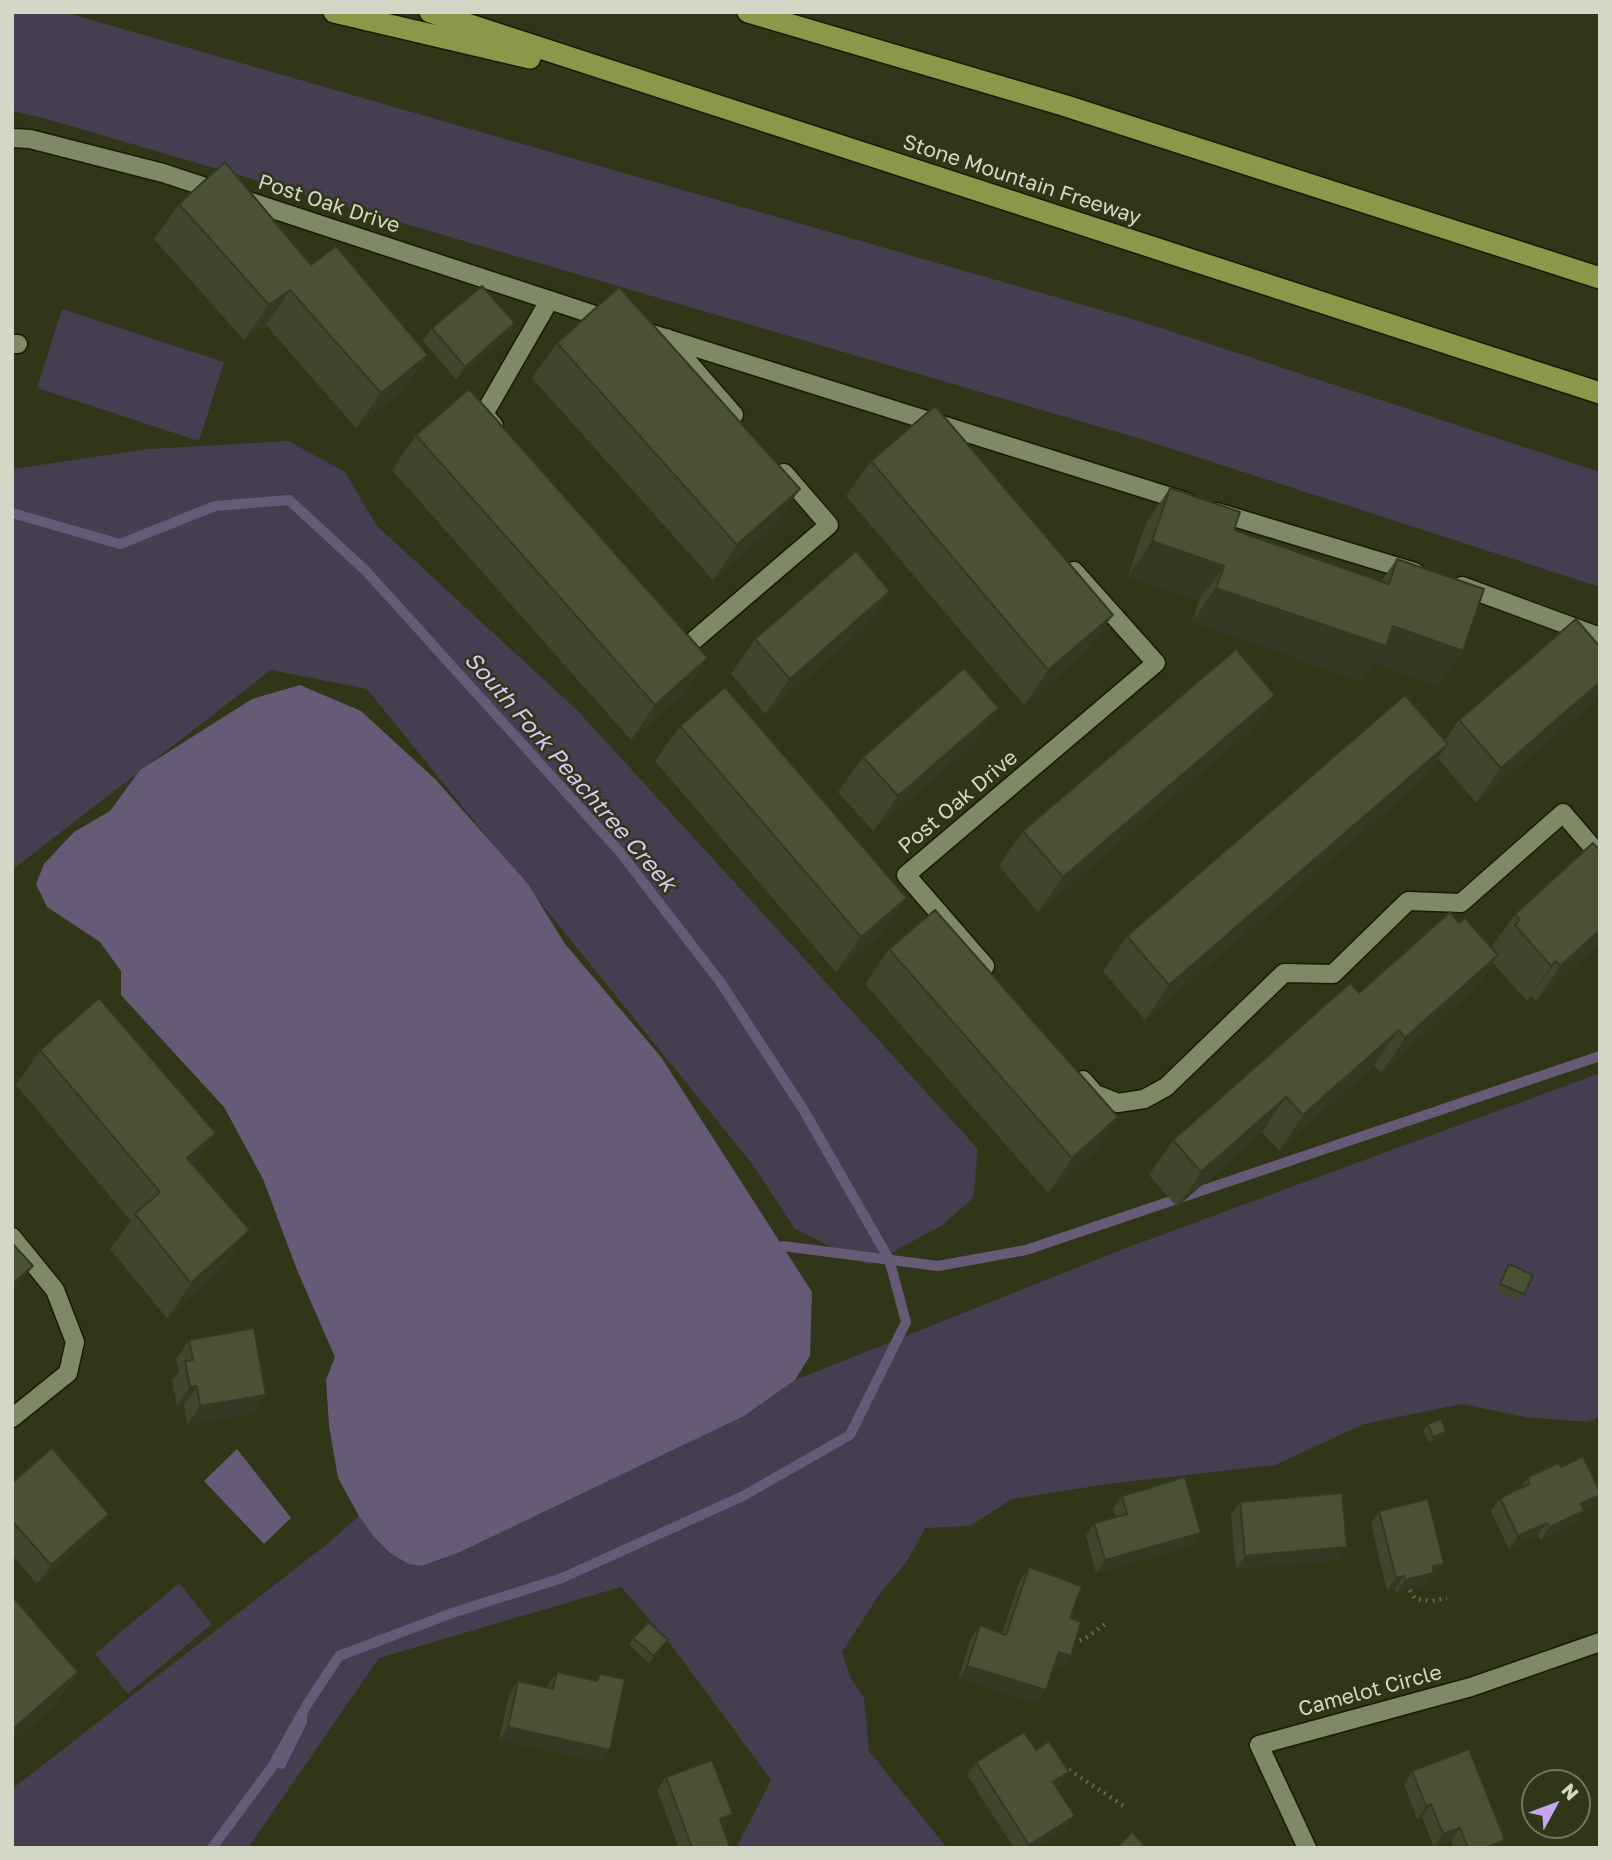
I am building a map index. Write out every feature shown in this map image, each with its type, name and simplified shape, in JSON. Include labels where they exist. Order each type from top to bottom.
[{"type":"highway","points":[[334,12],[672,91]]},
{"type":"highway","name":"Stone Mountain Freeway","points":[[430,12],[1600,393]]},
{"type":"highway","points":[[748,12],[1063,105],[1600,278]]},
{"type":"street","name":"Post Oak Drive","points":[[12,138],[30,139],[163,173],[948,429],[1439,579],[1600,637]]},
{"type":"street","points":[[501,434],[484,414],[549,301]]},
{"type":"street","points":[[667,338],[748,432]]},
{"type":"street","name":"Post Oak Drive","points":[[948,429],[967,449]]},
{"type":"street","points":[[667,628],[685,648],[829,525],[775,463]]},
{"type":"street","name":"Post Oak Drive","points":[[996,979],[906,875],[1156,663],[1066,561]]},
{"type":"street","points":[[1068,1063],[1095,1094],[1118,1103],[1144,1099],[1166,1087],[1284,972],[1333,974],[1408,901],[1461,903],[1563,813],[1600,856]]},
{"type":"street","points":[[12,1237],[55,1290],[75,1342],[68,1373],[12,1418]]},
{"type":"street","name":"Camelot Circle","points":[[1307,1848],[1259,1745],[1435,1698],[1584,1650],[1600,1642]]},
{"type":"path","points":[[1410,1590],[1415,1599],[1431,1601],[1447,1598]]},
{"type":"path","points":[[1070,1644],[1086,1638],[1105,1625]]},
{"type":"path","points":[[1055,1766],[1062,1766],[1126,1808]]},
{"type":"shaded area","points":[[12,12],[67,13],[1146,323],[1600,472],[1600,587],[1141,439],[12,111]]},
{"type":"shaded area","points":[[62,309],[224,362],[199,441],[37,388]]},
{"type":"shaded area","points":[[288,441],[345,472],[377,526],[577,710],[978,1149],[973,1198],[941,1226],[869,1265],[795,1229],[753,1165],[367,689],[271,670],[12,870],[12,469],[149,449]]},
{"type":"shaded area","points":[[300,685],[361,711],[435,779],[528,884],[565,944],[661,1057],[812,1292],[810,1356],[795,1380],[744,1416],[458,1553],[422,1566],[409,1564],[390,1553],[375,1538],[338,1478],[329,1425],[326,1380],[335,1357],[297,1270],[263,1179],[224,1107],[121,995],[121,971],[100,942],[47,907],[36,884],[44,864],[74,832],[110,811],[140,770],[252,699]]},
{"type":"shaded area","points":[[1600,1073],[1600,1416],[1588,1422],[1525,1417],[1462,1404],[1364,1424],[1275,1465],[1108,1484],[1012,1499],[970,1526],[925,1528],[906,1563],[881,1592],[842,1652],[850,1677],[864,1698],[869,1751],[947,1848],[736,1848],[771,1780],[672,1646],[621,1587],[379,1658],[248,1848],[12,1848],[12,1789],[327,1544],[359,1516],[390,1553],[422,1566],[435,1562],[744,1416],[795,1380],[1126,1248]]},
{"type":"shaded area","points":[[237,1449],[291,1518],[264,1544],[204,1481]]},
{"type":"shaded area","points":[[179,1583],[212,1624],[128,1694],[95,1654]]},
{"type":"shaded area","points":[[308,1703],[307,1723],[284,1769],[272,1767]]},
{"type":"building","points":[[225,162],[311,265],[336,246],[428,355],[381,393],[290,290],[269,305],[179,204]]},
{"type":"building","points":[[482,286],[515,323],[465,367],[432,328]]},
{"type":"building","points":[[619,287],[800,489],[737,545],[557,343]]},
{"type":"building","points":[[469,389],[708,658],[655,705],[416,435]]},
{"type":"building","points":[[935,406],[1113,615],[1048,670],[871,461]]},
{"type":"building","points":[[1170,488],[1240,512],[1234,530],[1389,584],[1397,559],[1484,589],[1463,651],[1393,626],[1386,646],[1216,588],[1224,566],[1152,541]]},
{"type":"building","points":[[856,551],[890,591],[790,679],[755,639]]},
{"type":"building","points":[[1576,619],[1600,647],[1600,682],[1501,768],[1459,720]]},
{"type":"building","points":[[1236,649],[1275,695],[1063,877],[1023,831]]},
{"type":"building","points":[[964,668],[999,708],[898,796],[863,757]]},
{"type":"building","points":[[725,687],[907,898],[861,937],[680,726]]},
{"type":"building","points":[[1405,695],[1448,744],[1169,985],[1127,936]]},
{"type":"building","points":[[1593,843],[1600,847],[1600,930],[1560,966],[1556,961],[1551,966],[1515,925],[1520,920],[1515,914]]},
{"type":"building","points":[[935,910],[1118,1117],[1072,1158],[889,949]]},
{"type":"building","points":[[1450,912],[1459,923],[1465,918],[1498,955],[1405,1038],[1399,1030],[1303,1115],[1286,1097],[1201,1172],[1173,1140],[1350,983],[1359,993]]},
{"type":"building","points":[[99,998],[216,1133],[187,1158],[250,1230],[191,1283],[135,1214],[160,1192],[40,1050]]},
{"type":"building","points":[[12,1243],[33,1266],[12,1284]]},
{"type":"building","points":[[1509,1264],[1533,1275],[1524,1294],[1500,1284]]},
{"type":"building","points":[[254,1328],[266,1395],[200,1406],[197,1386],[190,1387],[185,1361],[193,1360],[189,1340]]},
{"type":"building","points":[[1441,1419],[1446,1432],[1433,1437],[1428,1424]]},
{"type":"building","points":[[52,1448],[109,1514],[51,1565],[12,1521],[12,1483]]},
{"type":"building","points":[[1583,1456],[1600,1495],[1581,1504],[1584,1511],[1550,1527],[1547,1523],[1518,1536],[1500,1498],[1529,1484],[1528,1477],[1558,1463],[1561,1467]]},
{"type":"building","points":[[1185,1477],[1201,1533],[1105,1560],[1094,1523],[1127,1514],[1122,1496]]},
{"type":"building","points":[[1342,1493],[1347,1547],[1245,1556],[1240,1502]]},
{"type":"building","points":[[1428,1499],[1444,1564],[1433,1566],[1433,1573],[1405,1580],[1404,1576],[1396,1578],[1379,1511]]},
{"type":"building","points":[[1029,1567],[1082,1586],[1070,1618],[1081,1622],[1071,1656],[1059,1652],[1046,1690],[967,1666],[980,1625],[1006,1635]]},
{"type":"building","points":[[12,1596],[78,1672],[14,1728],[12,1726]]},
{"type":"building","points":[[649,1622],[668,1640],[654,1656],[633,1638]]},
{"type":"building","points":[[557,1672],[597,1681],[600,1674],[625,1679],[610,1750],[508,1727],[518,1681],[553,1689]]},
{"type":"building","points":[[1024,1732],[1036,1750],[1049,1741],[1069,1772],[1053,1782],[1075,1816],[1029,1845],[976,1762]]},
{"type":"building","points":[[1469,1749],[1505,1840],[1485,1848],[1468,1848],[1460,1828],[1443,1834],[1431,1804],[1426,1806],[1412,1771]]},
{"type":"building","points":[[712,1760],[733,1814],[720,1819],[730,1848],[692,1848],[666,1777]]},
{"type":"building","points":[[1132,1832],[1147,1848],[1116,1848]]},
{"type":"waterway","name":"South Fork Peachtree Creek","points":[[12,513],[120,544],[215,506],[289,500],[366,571],[620,852],[721,983],[803,1109],[889,1259],[906,1322],[850,1435],[743,1496],[562,1578],[452,1613],[339,1656],[308,1703],[272,1767],[212,1848]]},
{"type":"waterway","points":[[783,1246],[938,1266],[1026,1250],[1600,1056]]}]
